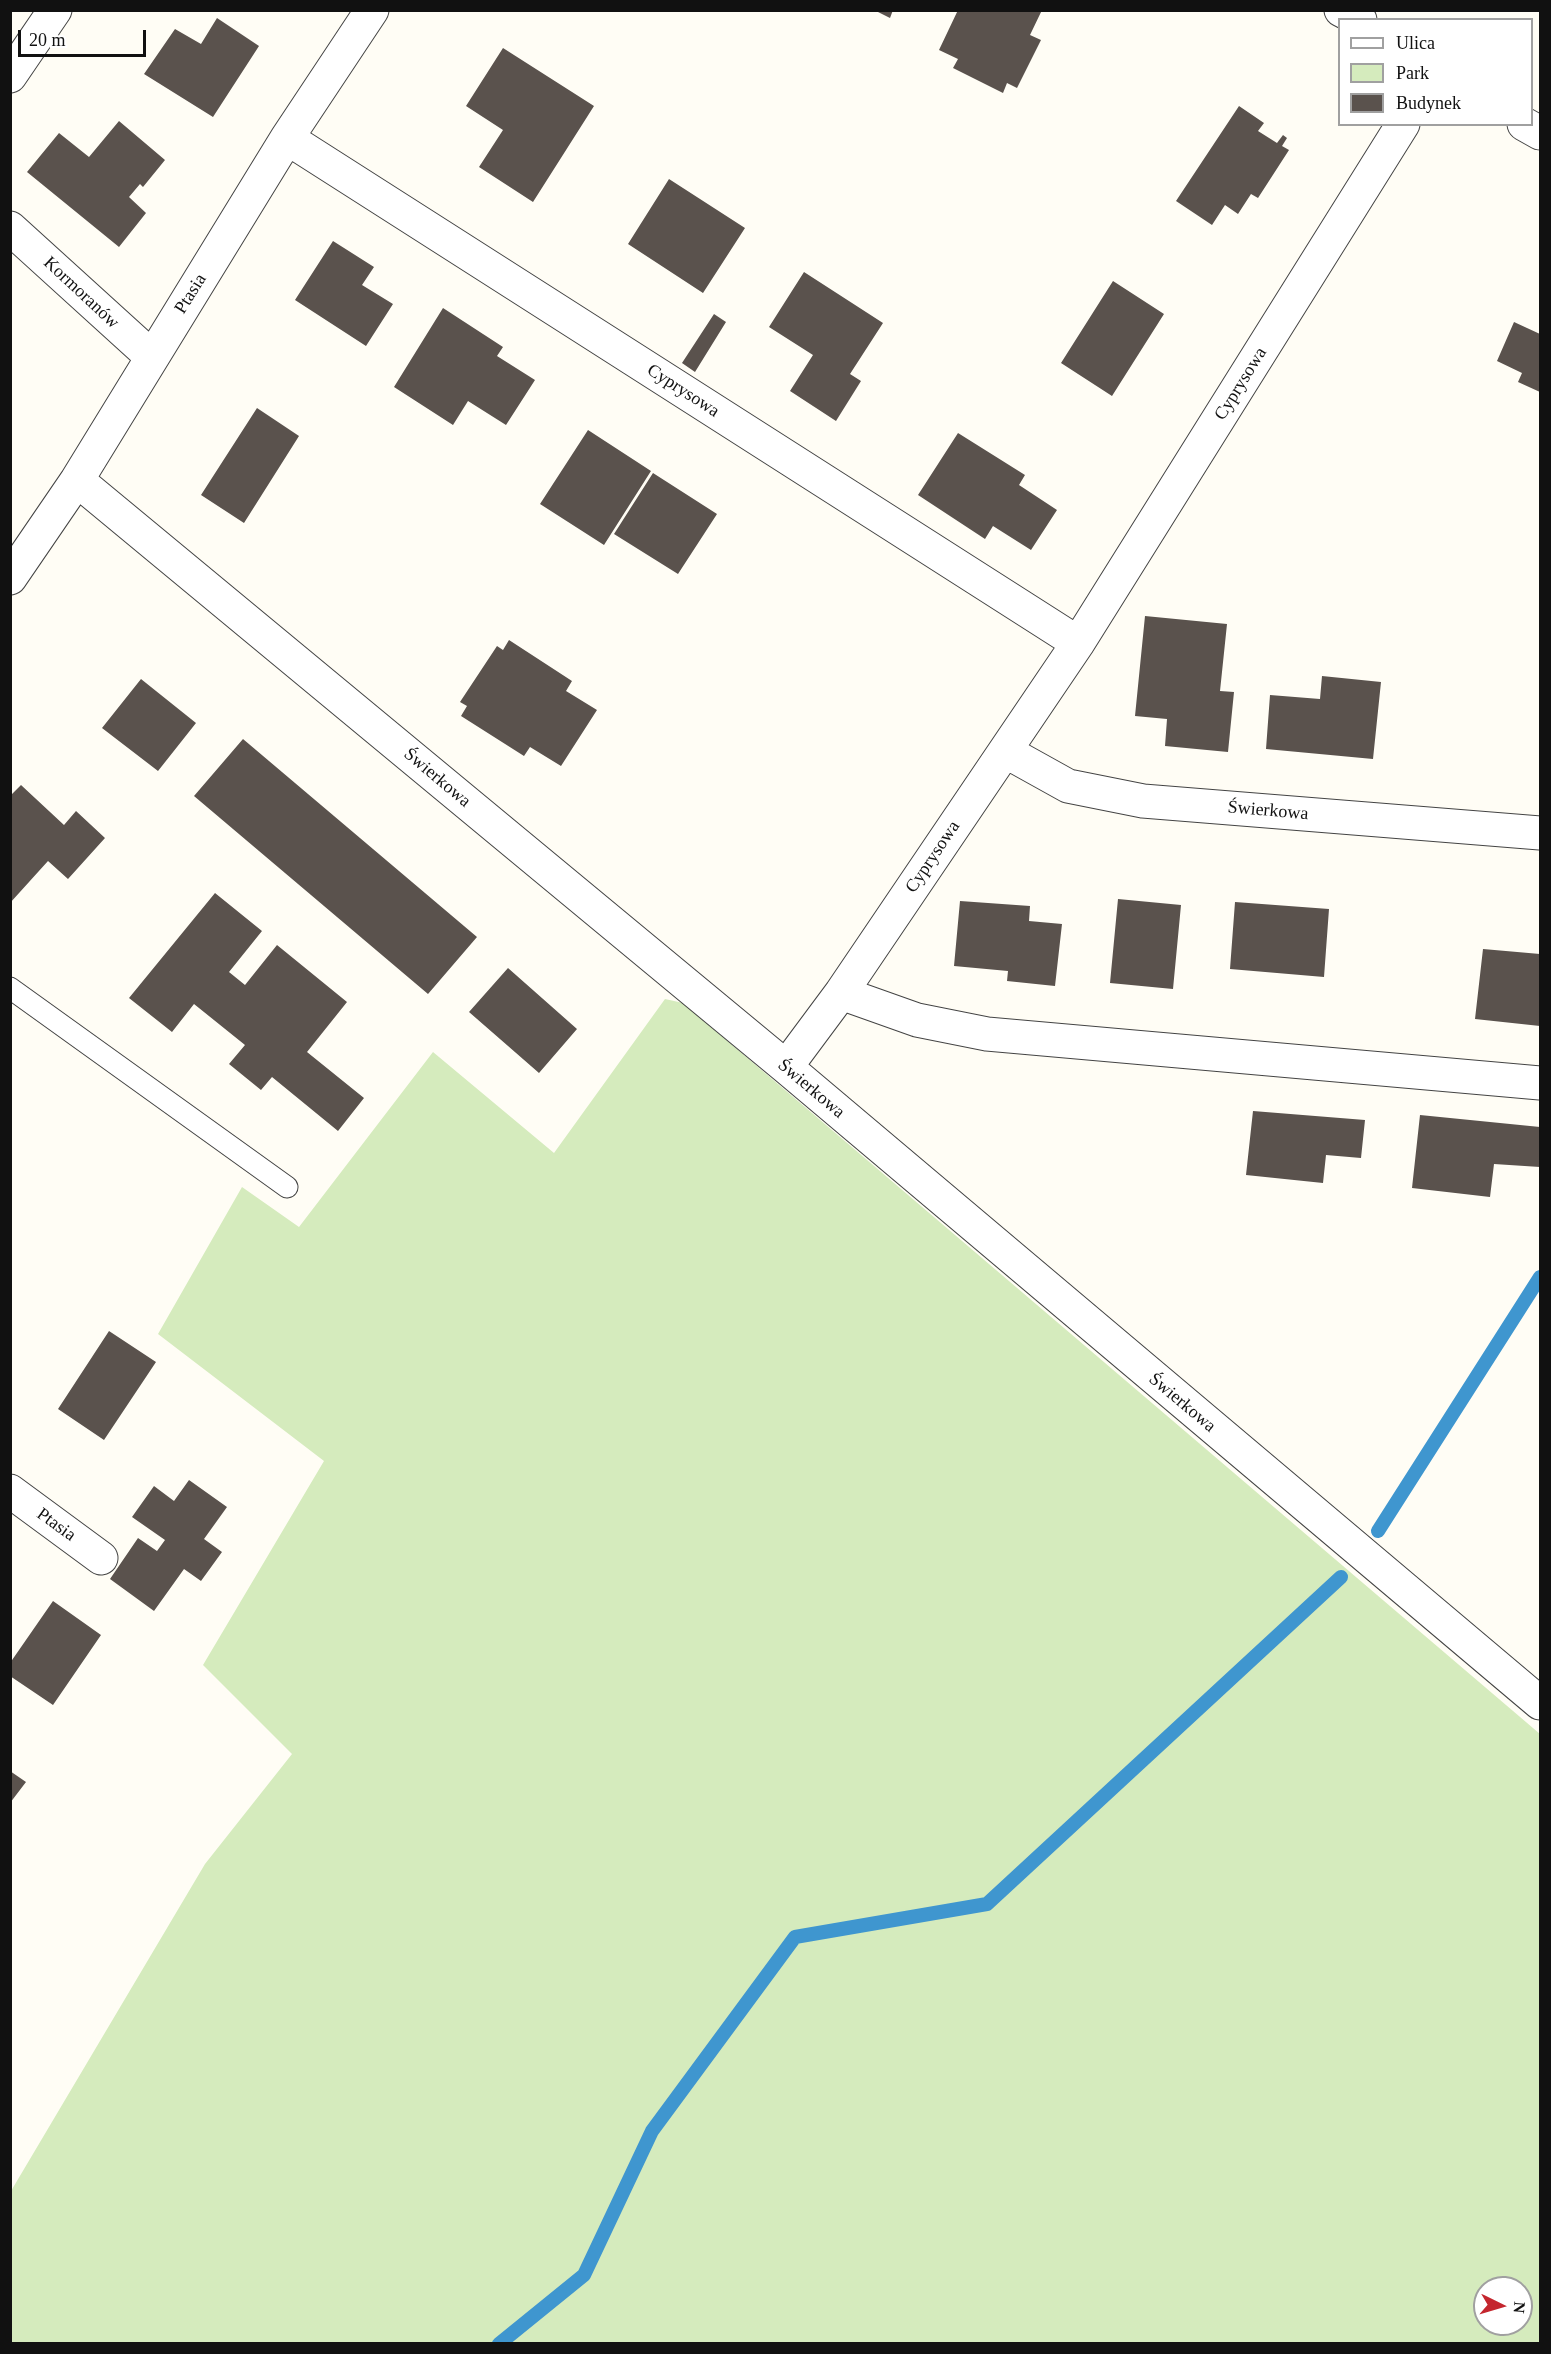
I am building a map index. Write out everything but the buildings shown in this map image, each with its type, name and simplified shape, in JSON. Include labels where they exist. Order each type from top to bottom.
[{"type":"street","points":[[10,76],[55,10]]},
{"type":"street","name":"Ptasia","points":[[10,578],[77,480],[287,138],[372,10]]},
{"type":"street","points":[[1341,10],[1356,18]]},
{"type":"street","name":"Cyprysowa","points":[[786,1067],[841,993],[1078,643],[1402,126]]},
{"type":"street","name":"Cyprysowa","points":[[287,138],[1078,643]]},
{"type":"street","name":"Kormoranów","points":[[10,228],[152,357]]},
{"type":"street","name":"Świerkowa","points":[[77,480],[786,1067],[1540,1703]]},
{"type":"street","name":"Świerkowa","points":[[1005,751],[1068,786],[1143,801],[1540,833]]},
{"type":"street","points":[[841,993],[917,1020],[987,1034],[1540,1083]]},
{"type":"street","name":"Ptasia","points":[[10,1491],[101,1558]]},
{"type":"lane","points":[[10,988],[287,1187]]},
{"type":"green space","points":[[665,999],[683,1003],[1540,1734],[1540,2343],[11,2344],[11,2191],[205,1864],[292,1754],[203,1665],[324,1461],[158,1334],[242,1187],[299,1227],[433,1052],[554,1153]]},
{"type":"waterway","points":[[1378,1531],[1540,1277]]},
{"type":"waterway","points":[[499,2344],[584,2275],[652,2131],[795,1937],[987,1904],[1341,1577]]}]
